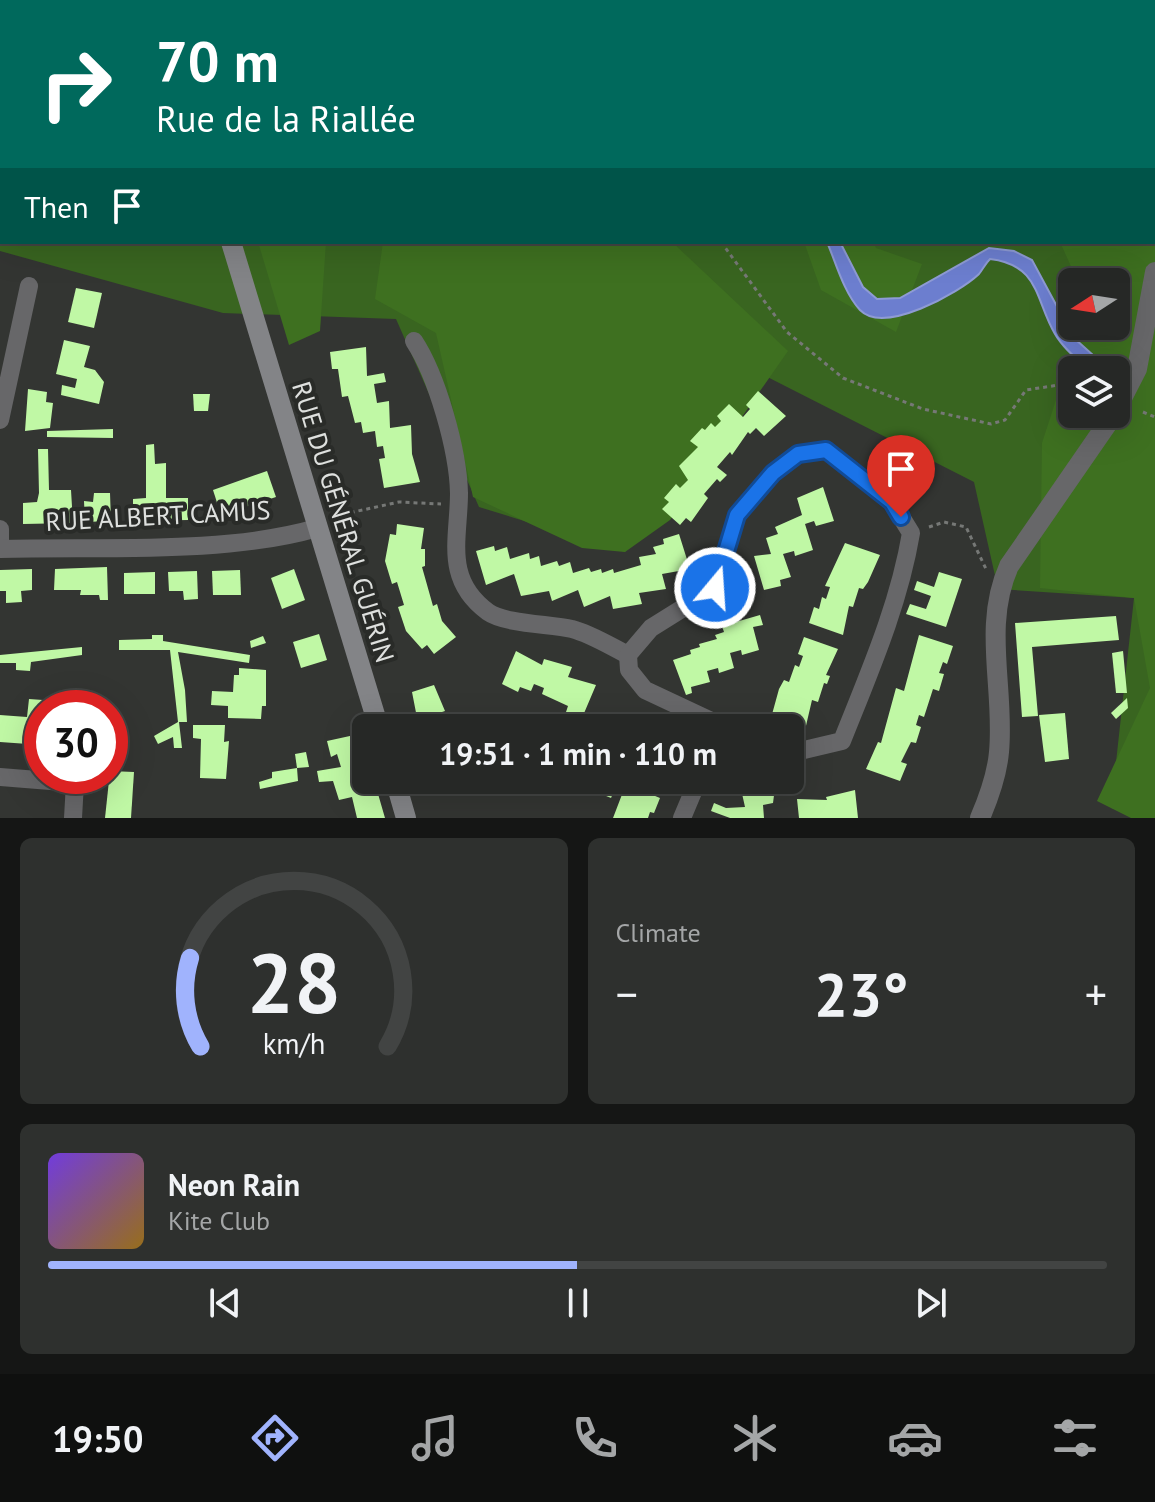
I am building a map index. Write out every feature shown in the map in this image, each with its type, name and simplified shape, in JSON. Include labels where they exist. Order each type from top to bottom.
[{"type":"main road","name":"RUE DU GÉNÉRAL GUÉRIN","points":[[232,244],[375,714]]},
{"type":"main road","points":[[399,794],[406,818]]},
{"type":"street","points":[[1130,383],[1137,369],[1155,272]]},
{"type":"street","points":[[0,420],[29,286]]},
{"type":"street","points":[[414,341],[430,366],[447,428],[459,493],[454,552],[464,585],[489,613],[574,630],[628,655]]},
{"type":"street","points":[[980,818],[995,779],[999,751],[994,626],[998,589],[1009,566],[1104,428]]},
{"type":"street","points":[[694,714],[645,690],[629,670],[628,655],[651,628],[715,588],[737,515],[773,473],[798,454],[826,450],[892,502],[911,533],[906,565],[880,644],[842,741],[804,750]]},
{"type":"street","name":"RUE ALBERT CAMUS","points":[[0,549],[193,544],[281,536],[316,524]]},
{"type":"street","points":[[0,529],[0,549]]},
{"type":"street","points":[[0,777],[75,783],[73,818]]},
{"type":"street","points":[[682,818],[692,794]]},
{"type":"path","points":[[722,244],[787,332],[843,378],[923,409],[991,424],[1005,420],[1026,390],[1058,385]]},
{"type":"path","points":[[1143,412],[1155,417]]},
{"type":"path","points":[[316,524],[399,502],[457,504]]},
{"type":"path","points":[[911,533],[944,522],[966,527],[998,589]]},
{"type":"green space","points":[[0,244],[1154,244],[1155,818],[1111,808],[1134,598],[998,589],[974,482],[734,360],[625,552],[479,507],[396,319],[223,313],[0,251]]},
{"type":"green space","points":[[259,244],[326,244],[320,331],[289,345]]},
{"type":"green space","points":[[383,244],[674,244],[788,351],[670,520],[625,552],[582,548],[473,497],[436,333],[375,299]]},
{"type":"green space","points":[[805,244],[874,244],[876,248],[922,264],[896,332],[821,290]]},
{"type":"green space","points":[[1061,244],[1155,244],[1155,818],[1131,818],[1097,801],[1150,688],[1134,598],[1040,588],[1042,443],[1058,394],[1058,428],[1130,428],[1130,356],[1070,356],[1075,340],[1130,340],[1130,268],[1072,268]]},
{"type":"water","points":[[828,244],[841,244],[863,287],[877,299],[900,298],[989,248],[1014,251],[1032,260],[1058,308],[1058,338],[1027,276],[1018,268],[990,259],[969,282],[939,300],[903,315],[886,318],[871,316],[860,310],[849,295]]},
{"type":"water","points":[[1059,340],[1076,340],[1094,356],[1074,356]]},
{"type":"building","points":[[76,288],[102,293],[94,328],[68,322]]},
{"type":"building","points":[[64,340],[90,346],[84,367],[95,370],[104,382],[99,404],[61,395],[62,385],[75,388],[77,379],[56,374]]},
{"type":"building","points":[[366,347],[367,376],[384,373],[386,382],[374,384],[377,403],[389,401],[390,428],[411,425],[412,454],[420,482],[384,488],[379,459],[385,458],[383,446],[377,447],[375,431],[363,433],[361,422],[355,423],[348,396],[342,397],[338,369],[332,369],[330,352]]},
{"type":"building","points":[[28,389],[47,392],[46,402],[53,403],[50,428],[25,431]]},
{"type":"building","points":[[758,391],[786,416],[764,436],[756,428],[750,434],[748,432],[732,455],[730,452],[717,467],[727,475],[720,482],[717,479],[704,494],[708,498],[691,522],[686,518],[680,525],[662,509],[669,502],[664,498],[676,484],[680,488],[688,480],[679,466],[698,447],[690,441],[702,428],[705,430],[711,423],[715,427],[721,421],[717,416],[729,404],[743,417],[750,409],[746,405]]},
{"type":"building","points":[[193,394],[210,394],[208,411],[194,411]]},
{"type":"building","points":[[113,429],[113,438],[47,437],[47,431]]},
{"type":"building","points":[[154,444],[155,464],[166,463],[166,498],[188,498],[188,520],[133,521],[133,499],[146,498],[146,445]]},
{"type":"building","points":[[38,449],[48,449],[49,490],[71,490],[73,523],[23,524],[23,503],[37,502],[39,493]]},
{"type":"building","points":[[267,471],[276,497],[221,515],[213,490]]},
{"type":"building","points":[[823,487],[834,521],[816,526],[814,521],[805,524],[813,550],[795,556],[794,551],[783,554],[791,577],[780,580],[781,586],[764,590],[754,556],[771,554],[766,538],[778,534],[775,527],[802,515],[797,498]]},
{"type":"building","points":[[94,493],[110,493],[111,521],[85,522],[84,501],[93,502]]},
{"type":"building","points":[[397,524],[424,528],[421,549],[425,549],[425,566],[422,567],[433,606],[437,604],[442,621],[456,637],[434,654],[427,645],[422,649],[406,631],[398,607],[404,605],[397,582],[392,584],[385,561],[390,534],[396,535]]},
{"type":"building","points":[[679,534],[690,569],[662,574],[666,589],[639,593],[642,604],[613,609],[610,596],[584,607],[578,590],[552,601],[549,591],[521,596],[514,574],[486,585],[476,551],[494,546],[495,551],[507,547],[510,559],[529,553],[530,559],[539,556],[541,566],[557,561],[559,566],[570,562],[573,573],[589,568],[591,572],[601,569],[602,573],[613,569],[614,573],[641,565],[639,557],[656,554],[653,547],[664,544],[663,539]]},
{"type":"building","points":[[845,543],[880,555],[868,582],[863,589],[859,588],[853,607],[849,606],[843,635],[809,623],[814,607],[819,609],[822,597],[826,599],[830,587],[825,586]]},
{"type":"building","points":[[107,567],[108,600],[100,600],[99,595],[80,595],[81,590],[54,590],[55,569]]},
{"type":"building","points":[[32,569],[32,590],[21,591],[22,602],[6,603],[6,591],[0,591],[0,570]]},
{"type":"building","points":[[294,569],[305,600],[282,609],[271,578]]},
{"type":"building","points":[[240,570],[241,595],[213,595],[212,571]]},
{"type":"building","points":[[197,571],[198,599],[184,600],[183,591],[169,591],[168,572]]},
{"type":"building","points":[[155,572],[155,594],[124,594],[124,573]]},
{"type":"building","points":[[939,572],[962,579],[946,627],[906,614],[910,604],[926,609],[931,596],[914,590],[917,581],[934,587]]},
{"type":"building","points":[[760,615],[763,625],[753,627],[759,650],[742,655],[741,650],[730,653],[734,668],[719,673],[718,668],[707,671],[710,682],[691,687],[692,693],[686,695],[673,660],[691,654],[690,650],[700,647],[699,644],[717,639],[715,635],[724,632],[722,626]]},
{"type":"building","points":[[1116,616],[1119,640],[1032,647],[1038,716],[1022,717],[1015,623]]},
{"type":"building","points":[[319,634],[327,660],[301,668],[293,642]]},
{"type":"building","points":[[152,635],[163,635],[163,641],[250,655],[249,663],[178,652],[187,722],[179,722],[182,748],[174,748],[173,737],[158,744],[154,736],[178,722],[170,650],[119,650],[119,640],[152,639]]},
{"type":"building","points":[[919,635],[953,646],[947,664],[943,662],[939,673],[944,674],[939,691],[933,689],[924,717],[919,715],[916,725],[921,727],[916,743],[911,742],[901,762],[907,764],[900,781],[866,769],[878,742],[881,743],[896,688],[904,691]]},
{"type":"building","points":[[263,636],[266,643],[251,648],[250,641]]},
{"type":"building","points":[[804,637],[838,649],[818,702],[812,700],[805,730],[804,714],[772,714],[784,680],[789,682],[795,665],[799,667],[803,656],[798,654]]},
{"type":"building","points":[[82,647],[82,655],[31,662],[30,671],[16,670],[16,663],[0,663],[0,655]]},
{"type":"building","points":[[516,651],[542,665],[544,659],[572,667],[568,677],[596,685],[584,714],[571,714],[566,712],[568,706],[542,694],[544,688],[534,684],[531,691],[520,687],[518,692],[502,684]]},
{"type":"building","points":[[1123,651],[1127,693],[1116,693],[1112,653]]},
{"type":"building","points":[[239,668],[266,670],[266,706],[262,706],[261,719],[228,718],[228,706],[211,705],[212,691],[233,692],[234,675],[239,675]]},
{"type":"building","points":[[434,685],[445,711],[443,714],[416,714],[412,692]]},
{"type":"building","points":[[1127,698],[1128,708],[1116,719],[1111,713]]},
{"type":"building","points":[[1065,713],[1069,759],[1045,762],[1039,715]]},
{"type":"building","points":[[0,715],[24,717],[24,744],[0,742]]},
{"type":"building","points":[[193,725],[225,725],[224,742],[229,741],[226,779],[200,778],[201,739],[193,738]]},
{"type":"building","points":[[352,736],[352,794],[378,794],[385,818],[357,818],[352,797],[339,800],[333,781],[319,782],[317,771],[341,767],[337,754],[331,757],[327,741]]},
{"type":"building","points":[[306,752],[309,767],[297,768],[295,754]]},
{"type":"building","points":[[297,768],[298,781],[260,789],[259,782],[272,778],[272,772]]},
{"type":"building","points":[[128,772],[134,772],[131,818],[105,818],[108,794],[128,794]]},
{"type":"building","points":[[855,790],[858,818],[799,818],[797,799],[827,800],[826,797]]},
{"type":"building","points":[[622,794],[650,794],[660,798],[654,813],[650,812],[648,818],[613,818]]},
{"type":"building","points":[[742,794],[774,794],[773,803],[763,805],[764,818],[730,818],[711,811],[714,803],[726,808],[745,807]]},
{"type":"route","points":[[715,588],[737,515],[773,473],[798,454],[826,450],[892,502],[901,517]]}]
